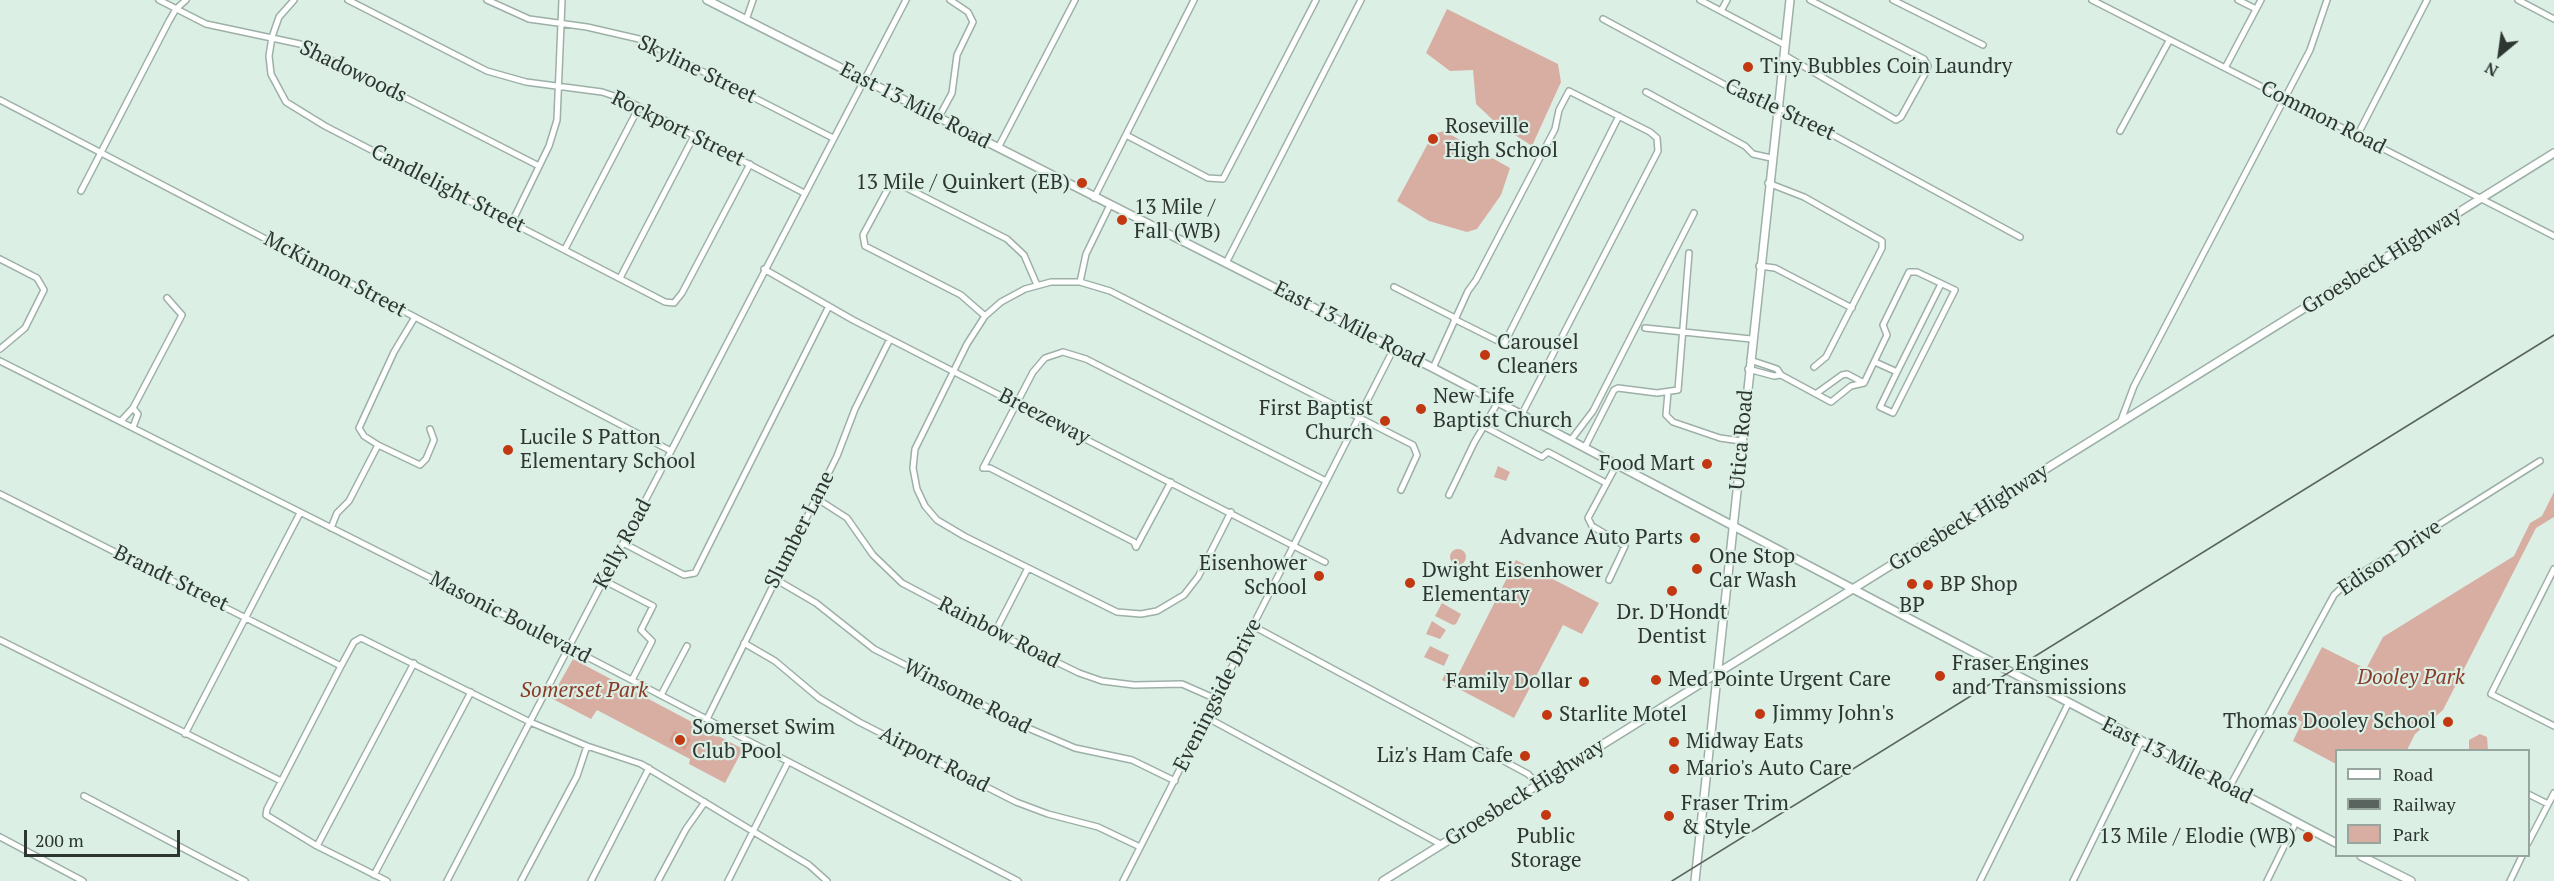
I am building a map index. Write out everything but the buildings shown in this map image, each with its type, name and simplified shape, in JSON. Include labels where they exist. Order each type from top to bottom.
[{"type":"main road","name":"East 13 Mile Road","points":[[707,0],[1522,414],[2068,704],[2335,842]]},
{"type":"main road","name":"Utica Road","points":[[1695,881],[1734,525],[1751,339],[1790,0]]},
{"type":"main road","name":"Groesbeck Highway","points":[[1383,881],[2554,153]]},
{"type":"main road","points":[[2365,857],[2411,881]]},
{"type":"street","name":"Shadowoods","points":[[159,0],[206,24],[272,37],[300,44],[319,52],[539,166]]},
{"type":"street","points":[[81,191],[176,9],[186,0]]},
{"type":"street","points":[[272,37],[283,11],[294,0]]},
{"type":"street","name":"Rockport Street","points":[[348,0],[487,71],[512,79],[602,92],[639,107],[804,194]]},
{"type":"street","name":"Skyline Street","points":[[487,0],[529,19],[614,33],[654,45],[833,138]]},
{"type":"street","points":[[512,222],[554,132],[560,87],[562,0]]},
{"type":"street","points":[[746,20],[753,0]]},
{"type":"street","name":"Kelly Road","points":[[447,881],[603,580],[625,544],[764,268],[906,0]]},
{"type":"street","points":[[939,117],[952,93],[957,55],[973,22],[968,12],[950,0]]},
{"type":"street","points":[[998,148],[1075,0]]},
{"type":"street","points":[[1094,198],[1194,0]]},
{"type":"street","points":[[1126,135],[1208,178],[1223,179],[1316,0]]},
{"type":"street","points":[[1226,263],[1361,0]]},
{"type":"street","points":[[1700,0],[1785,45]]},
{"type":"street","points":[[1721,11],[1727,0]]},
{"type":"street","points":[[1784,55],[1896,120],[1901,117],[1926,72],[1928,66],[1924,59],[1810,0]]},
{"type":"street","points":[[1893,0],[1983,45]]},
{"type":"street","name":"Common Road","points":[[2092,0],[2554,236]]},
{"type":"street","points":[[2238,0],[2256,9]]},
{"type":"street","points":[[2225,68],[2261,0]]},
{"type":"street","points":[[2120,424],[2134,387],[2310,50],[2327,0]]},
{"type":"street","points":[[2357,136],[2427,0]]},
{"type":"street","points":[[2518,0],[2554,19]]},
{"type":"street","name":"Castle Street","points":[[1603,19],[1756,103],[1789,111],[2020,237]]},
{"type":"street","name":"Candlelight Street","points":[[272,37],[269,65],[271,74],[281,97],[294,109],[665,302],[674,303],[686,286],[750,164]]},
{"type":"street","points":[[2120,131],[2169,41]]},
{"type":"street","points":[[1432,368],[1454,318],[1555,129],[1559,110],[1569,91],[1619,116],[1654,134],[1659,144],[1658,151],[1522,414]]},
{"type":"street","points":[[1646,92],[1745,146],[1756,155],[1771,158]]},
{"type":"street","name":"McKinnon Street","points":[[0,100],[670,451]]},
{"type":"street","points":[[565,249],[639,107]]},
{"type":"street","points":[[1394,287],[1504,344],[1619,116]]},
{"type":"street","points":[[620,278],[694,135]]},
{"type":"street","points":[[985,316],[961,295],[868,248],[862,242],[863,235],[886,188],[892,183],[899,184],[1007,239],[1024,255],[1037,285]]},
{"type":"street","points":[[1768,183],[1804,197],[1882,241],[1882,248],[1826,357],[1814,367]]},
{"type":"street","points":[[1080,282],[1086,254],[1110,205]]},
{"type":"street","points":[[1571,440],[1593,411],[1694,213]]},
{"type":"street","points":[[1585,447],[1614,390],[1668,392],[1678,390],[1685,333],[1689,253]]},
{"type":"street","points":[[0,258],[37,278],[44,290],[25,328],[0,349]]},
{"type":"street","points":[[1759,266],[1775,268],[1852,308]]},
{"type":"street","name":"Breezeway","points":[[764,268],[890,339],[1294,544],[1325,562]]},
{"type":"street","points":[[1750,360],[1770,365],[1781,375],[1831,402],[1851,386],[1864,383],[1887,335],[1882,325],[1909,272],[1917,272],[1955,290],[1893,413],[1880,407],[1941,284]]},
{"type":"street","points":[[1231,512],[1195,582],[1185,595],[1167,608],[1141,614],[1117,612],[937,519],[920,497],[913,468],[919,440],[953,371],[985,316],[1009,297],[1037,285],[1061,281],[1080,282],[1110,291],[1415,447],[1416,458],[1401,490]]},
{"type":"street","points":[[121,421],[133,408],[182,315],[167,298]]},
{"type":"street","points":[[625,544],[684,575],[691,575],[696,571],[828,306]]},
{"type":"street","points":[[416,317],[394,351],[360,424],[361,433],[378,445],[420,465],[426,459],[434,440],[430,429]]},
{"type":"street","points":[[1645,328],[1751,339]]},
{"type":"street","name":"Slumber Lane","points":[[707,719],[844,443],[855,409],[890,339]]},
{"type":"street","name":"Eveningside Drive","points":[[1123,881],[1394,348]]},
{"type":"street","points":[[1171,482],[1136,547],[1134,542],[990,468],[983,468],[1038,364],[1054,354],[1063,352],[1080,356],[1326,481]]},
{"type":"street","name":"Masonic Boulevard","points":[[0,361],[568,647],[1018,881]]},
{"type":"street","points":[[1875,362],[1897,372]]},
{"type":"street","points":[[1748,369],[1774,376],[1781,375]]},
{"type":"street","points":[[1817,393],[1842,375],[1847,374],[1864,383]]},
{"type":"street","points":[[1668,392],[1666,412],[1672,422],[1720,438],[1741,441]]},
{"type":"street","points":[[1449,495],[1474,443],[1498,402]]},
{"type":"street","points":[[133,408],[138,414],[134,427]]},
{"type":"street","points":[[1485,427],[1542,457],[1548,452],[1606,483]]},
{"type":"street","points":[[331,528],[337,513],[349,501],[378,445]]},
{"type":"street","name":"Edison Drive","points":[[2229,788],[2334,595],[2376,563],[2540,461]]},
{"type":"street","points":[[1609,580],[1625,546],[1592,526],[1588,518],[1617,464]]},
{"type":"street","name":"Brandt Street","points":[[0,494],[247,616],[341,666]]},
{"type":"street","name":"Rainbow Road","points":[[816,498],[847,518],[873,555],[903,583],[995,632],[1079,673],[1102,681],[1134,685],[1182,684],[1216,699]]},
{"type":"street","points":[[185,734],[300,513]]},
{"type":"street","points":[[995,632],[1028,568]]},
{"type":"street","points":[[2554,569],[2491,694],[2554,726]]},
{"type":"street","name":"Winsome Road","points":[[776,579],[816,603],[874,649],[1028,728],[1075,748],[1132,760],[1175,781]]},
{"type":"street","points":[[603,580],[653,606],[641,630],[652,641],[632,680]]},
{"type":"street","points":[[1253,626],[1528,774],[1538,785]]},
{"type":"street","points":[[387,881],[317,846],[266,815],[281,781],[358,638],[366,639],[530,722],[586,746],[628,758],[649,768],[809,865],[827,881]]},
{"type":"street","points":[[0,640],[281,781]]},
{"type":"street","name":"Airport Road","points":[[744,643],[775,661],[819,698],[859,722],[1016,802],[1048,814],[1098,827],[1140,848]]},
{"type":"street","points":[[661,696],[687,646]]},
{"type":"street","points":[[317,846],[414,663]]},
{"type":"street","points":[[374,875],[471,692]]},
{"type":"street","points":[[1980,881],[2068,704]]},
{"type":"street","points":[[1206,717],[1442,845]]},
{"type":"street","points":[[2073,881],[2141,742]]},
{"type":"street","points":[[521,881],[577,776],[586,746]]},
{"type":"street","points":[[728,881],[788,762]]},
{"type":"street","points":[[591,881],[649,768]]},
{"type":"street","points":[[2530,841],[2554,793]]},
{"type":"street","points":[[2530,795],[2548,804]]},
{"type":"street","points":[[84,796],[245,881]]},
{"type":"street","points":[[658,881],[686,829],[705,802]]},
{"type":"street","points":[[2267,881],[2296,822]]},
{"type":"street","points":[[0,837],[80,880]]},
{"type":"street","points":[[2510,881],[2522,857]]},
{"type":"green space","points":[[1447,9],[1558,64],[1561,82],[1532,146],[1495,122],[1476,104],[1473,70],[1450,71],[1426,53]]},
{"type":"green space","points":[[1444,131],[1510,168],[1501,195],[1477,229],[1467,232],[1429,221],[1397,201],[1433,134]]},
{"type":"green space","points":[[1498,466],[1510,472],[1506,481],[1494,477]]},
{"type":"green space","name":"Dooley Park","points":[[2554,492],[2554,517],[2536,528],[2443,710],[2415,734],[2408,749],[2335,749],[2335,763],[2293,741],[2302,722],[2287,714],[2322,647],[2366,669],[2383,637],[2514,556],[2530,523],[2542,516]]},
{"type":"green space","points":[[1458,549],[1466,557],[1458,565],[1450,557]]},
{"type":"green space","points":[[1516,560],[1599,603],[1582,634],[1563,625],[1514,718],[1442,680],[1447,670],[1458,675]]},
{"type":"green space","points":[[1442,603],[1461,614],[1456,624],[1453,625],[1435,616]]},
{"type":"green space","points":[[1432,621],[1446,630],[1440,639],[1426,634]]},
{"type":"green space","points":[[1430,646],[1449,655],[1444,666],[1424,657]]},
{"type":"green space","name":"Somerset Park","points":[[573,659],[743,749],[725,783],[689,764],[690,759],[597,710],[591,719],[551,698]]},
{"type":"green space","points":[[2480,734],[2487,737],[2488,749],[2469,749],[2469,740]]},
{"type":"shaded area","name":"Somerset Swim Club Pool","points":[[674,731],[691,739],[685,750],[669,741]]},
{"type":"railway","points":[[1672,881],[2554,335]]},
{"type":"place","name":"Tiny Bubbles Coin Laundry","points":[[1748,67]]},
{"type":"place","name":"Roseville High School","points":[[1433,139]]},
{"type":"place","name":"13 Mile / Quinkert (EB)","points":[[1082,183]]},
{"type":"place","name":"13 Mile / Fall (WB)","points":[[1122,220]]},
{"type":"place","name":"Carousel Cleaners","points":[[1485,355]]},
{"type":"place","name":"New Life Baptist Church","points":[[1421,409]]},
{"type":"place","name":"First Baptist Church","points":[[1385,421]]},
{"type":"place","name":"Lucile S Patton Elementary School","points":[[508,450]]},
{"type":"place","name":"Food Mart","points":[[1707,464]]},
{"type":"place","name":"Advance Auto Parts","points":[[1695,538]]},
{"type":"place","name":"One Stop Car Wash","points":[[1697,569]]},
{"type":"place","name":"Eisenhower School","points":[[1319,576]]},
{"type":"place","name":"Dwight Eisenhower Elementary","points":[[1410,583]]},
{"type":"place","name":"BP","points":[[1912,584]]},
{"type":"place","name":"BP Shop","points":[[1928,585]]},
{"type":"place","name":"Dr. D'Hondt Dentist","points":[[1672,591]]},
{"type":"place","name":"Fraser Engines and Transmissions","points":[[1940,676]]},
{"type":"place","name":"Med Pointe Urgent Care","points":[[1656,680]]},
{"type":"place","name":"Family Dollar","points":[[1584,682]]},
{"type":"place","name":"Jimmy John's","points":[[1760,714]]},
{"type":"place","name":"Starlite Motel","points":[[1547,715]]},
{"type":"place","name":"Thomas Dooley School","points":[[2448,722]]},
{"type":"place","name":"Somerset Swim Club Pool","points":[[680,740]]},
{"type":"place","name":"Midway Eats","points":[[1674,742]]},
{"type":"place","name":"Liz's Ham Cafe","points":[[1525,756]]},
{"type":"place","name":"Mario's Auto Care","points":[[1674,769]]},
{"type":"place","name":"Public Storage","points":[[1546,815]]},
{"type":"place","name":"Fraser Trim & Style","points":[[1669,816]]},
{"type":"place","name":"13 Mile / Elodie (WB)","points":[[2308,837]]}]
